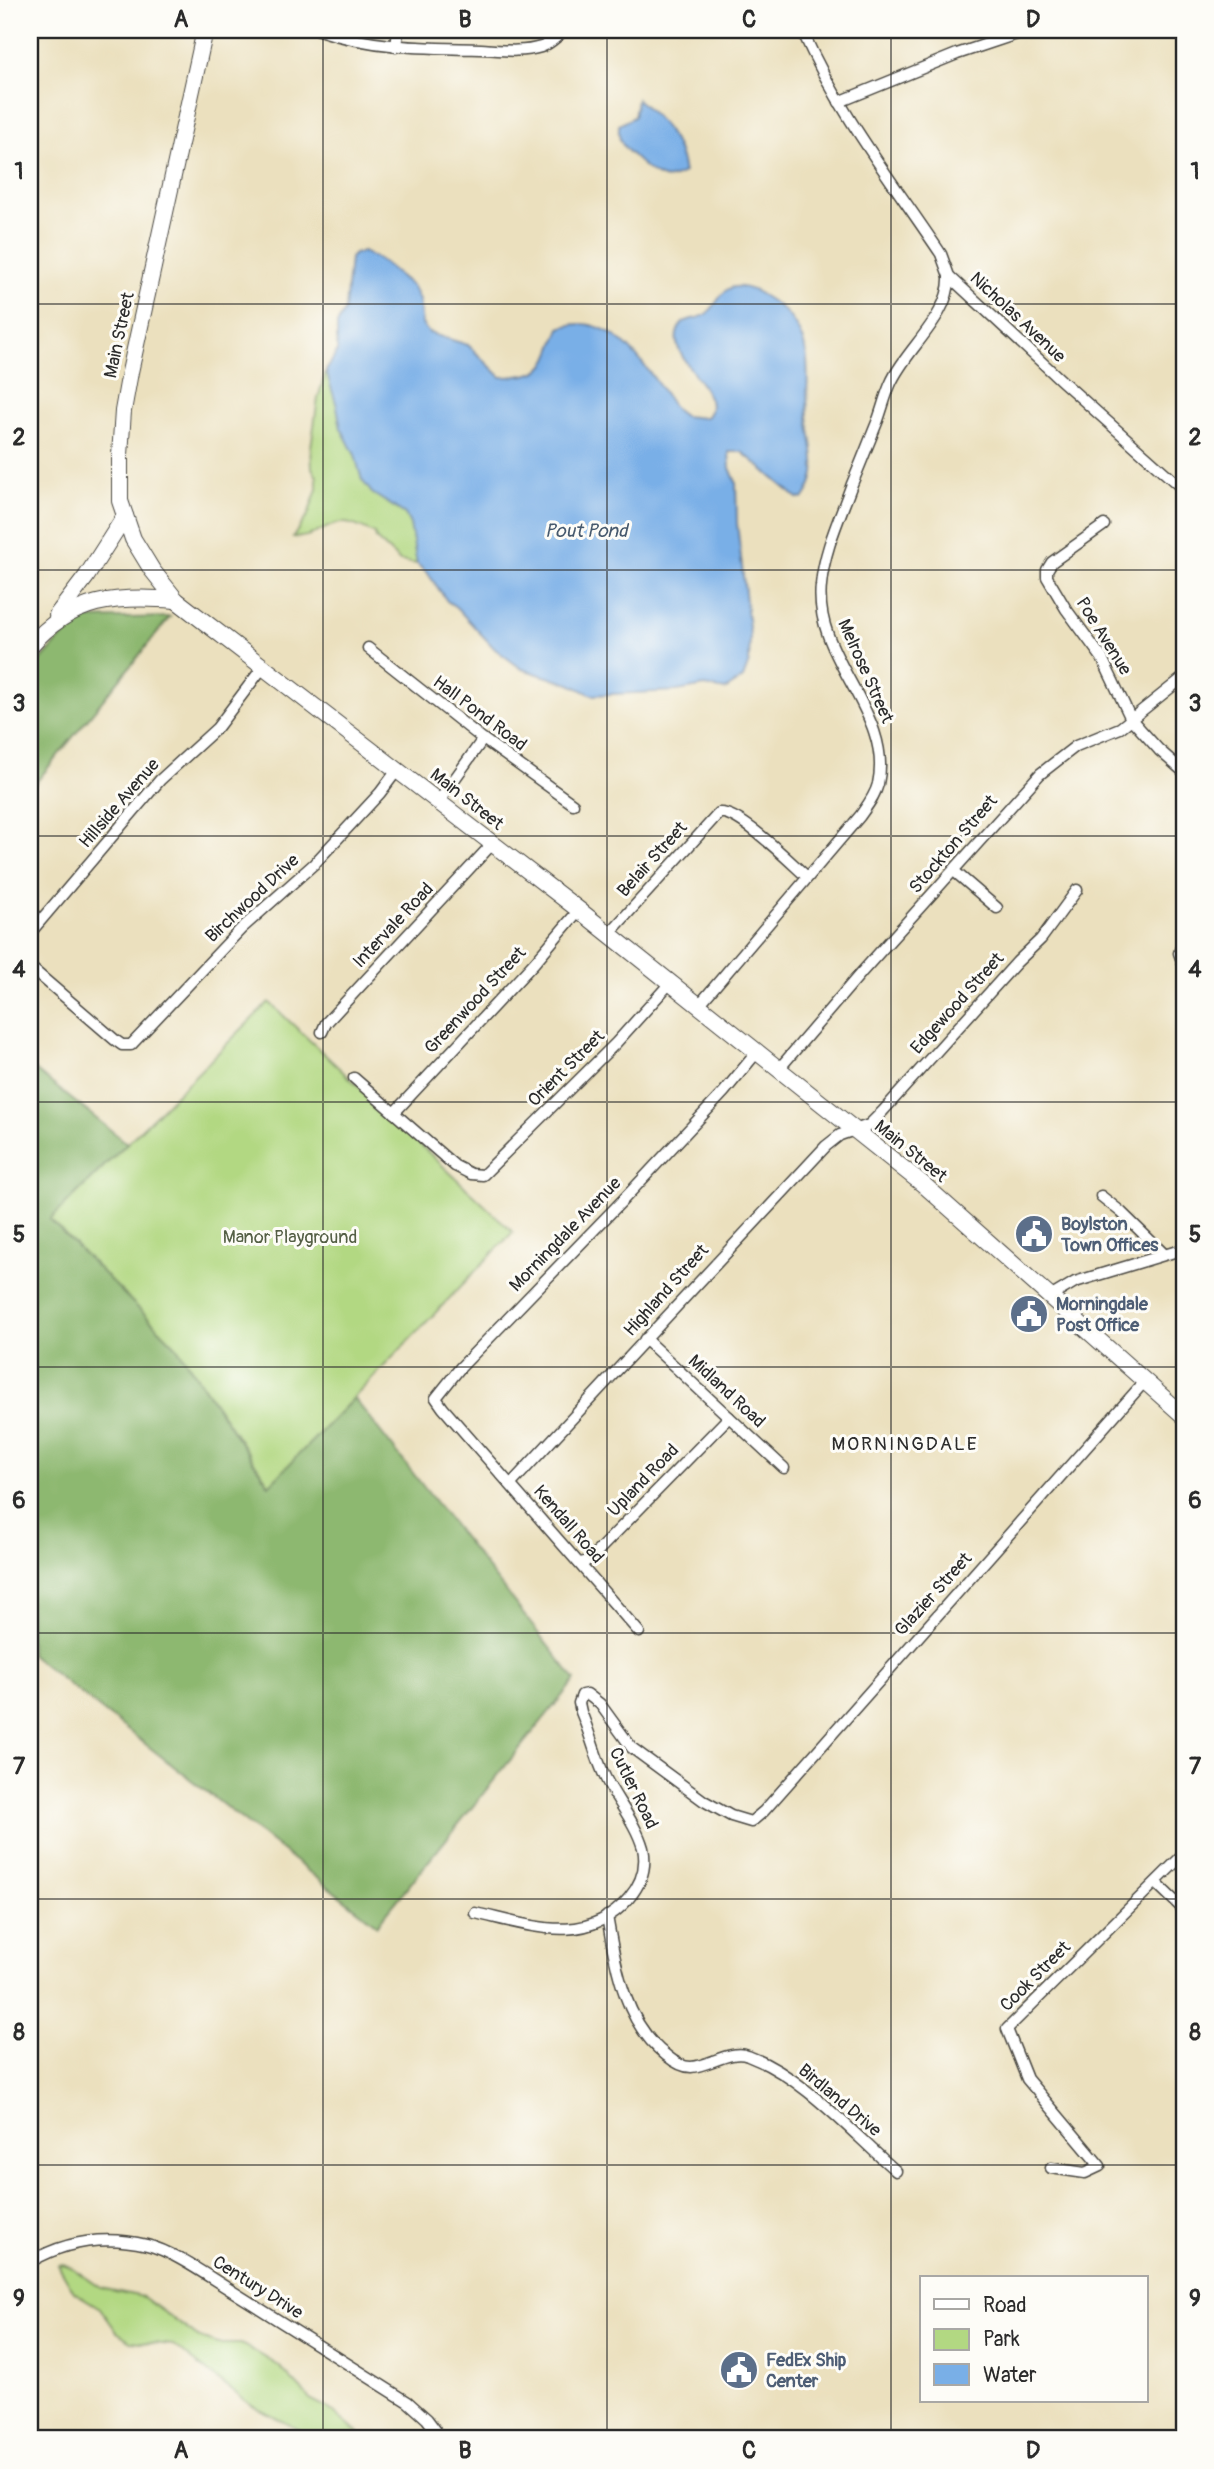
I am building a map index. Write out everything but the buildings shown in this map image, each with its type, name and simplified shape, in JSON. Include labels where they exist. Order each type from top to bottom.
[{"type":"main road","name":"Main Street","points":[[205,30],[123,411],[120,494],[133,538],[146,561],[176,600],[579,910],[924,1185],[1184,1416]]},
{"type":"main road","points":[[30,646],[86,577],[125,516]]},
{"type":"main road","points":[[47,627],[74,610],[103,600],[138,597],[176,600]]},
{"type":"street","points":[[319,30],[360,42],[396,47],[525,50],[541,47],[559,35]]},
{"type":"street","points":[[396,47],[398,30]]},
{"type":"street","name":"Nicholas Avenue","points":[[802,30],[825,78],[860,138],[941,254],[949,276],[1051,372],[1184,490]]},
{"type":"street","points":[[839,102],[935,62],[1029,30]]},
{"type":"street","name":"Melrose Street","points":[[699,1004],[867,805],[878,785],[877,740],[873,726],[825,631],[820,600],[821,584],[828,551],[890,384],[947,299],[949,276]]},
{"type":"street","name":"Poe Avenue","points":[[1104,526],[1052,562],[1047,570],[1047,577],[1066,609],[1102,658],[1131,719],[1159,750],[1184,772]]},
{"type":"street","name":"Hall Pond Road","points":[[368,648],[484,740],[573,804]]},
{"type":"street","name":"Hillside Avenue","points":[[30,933],[160,779],[217,728],[263,667]]},
{"type":"street","name":"Stockton Street","points":[[778,1070],[861,973],[1040,774],[1076,746],[1112,732],[1184,677]]},
{"type":"street","points":[[439,801],[484,740]]},
{"type":"street","name":"Birchwood Drive","points":[[30,967],[115,1040],[125,1046],[136,1041],[241,929],[314,864],[372,802],[398,769]]},
{"type":"street","name":"Belair Street","points":[[609,934],[719,813],[724,812],[741,821],[807,877]]},
{"type":"street","name":"Intervale Road","points":[[322,1032],[326,1023],[493,843]]},
{"type":"street","points":[[954,871],[997,908]]},
{"type":"street","name":"Edgewood Street","points":[[855,1130],[869,1125],[883,1111],[954,1030],[1041,939],[1077,890]]},
{"type":"street","name":"Greenwood Street","points":[[394,1113],[534,963],[579,910]]},
{"type":"street","points":[[1184,940],[1179,953],[1184,966]]},
{"type":"street","name":"Orient Street","points":[[394,1113],[456,1166],[471,1174],[484,1175],[616,1043],[671,982]]},
{"type":"street","name":"Morningdale Avenue","points":[[472,1441],[438,1402],[438,1394],[542,1281],[623,1200],[724,1092],[757,1052]]},
{"type":"street","points":[[354,1078],[394,1113]]},
{"type":"street","name":"Highland Street","points":[[511,1484],[826,1146],[840,1135],[855,1130]]},
{"type":"street","points":[[1101,1196],[1164,1254]]},
{"type":"street","points":[[1050,1297],[1075,1282],[1184,1249]]},
{"type":"street","name":"Midland Road","points":[[645,1339],[784,1468]]},
{"type":"street","name":"Glazier Street","points":[[744,1819],[751,1822],[764,1811],[1144,1381]]},
{"type":"street","name":"Upland Road","points":[[580,1563],[593,1556],[729,1417]]},
{"type":"street","name":"Kendall Road","points":[[472,1441],[639,1632]]},
{"type":"street","name":"Cutler Road","points":[[474,1913],[570,1930],[591,1926],[621,1907],[638,1886],[643,1874],[644,1855],[638,1835],[604,1776],[581,1712],[579,1703],[582,1695],[587,1694],[600,1704],[626,1742],[647,1760],[704,1801],[731,1816],[744,1819]]},
{"type":"street","name":"Cook Street","points":[[1051,2168],[1085,2173],[1100,2166],[1027,2079],[1007,2029],[1184,1854]]},
{"type":"street","points":[[1156,1883],[1184,1910]]},
{"type":"street","name":"Birdland Drive","points":[[607,1916],[618,1973],[626,1998],[637,2022],[654,2046],[671,2059],[691,2067],[741,2054],[757,2060],[799,2085],[896,2171]]},
{"type":"street","name":"Century Drive","points":[[30,2262],[44,2254],[86,2240],[108,2239],[150,2246],[194,2268],[408,2402],[427,2419],[442,2439]]},
{"type":"green space","points":[[326,371],[341,428],[355,455],[362,480],[372,493],[405,514],[410,524],[417,564],[400,561],[376,539],[375,534],[351,524],[336,524],[310,535],[293,537],[308,515],[317,489],[311,447],[318,398]]},
{"type":"green space","points":[[170,617],[30,790],[30,673],[78,619]]},
{"type":"green space","name":"Manor Playground","points":[[269,1002],[513,1232],[270,1485],[176,1346],[50,1220]]},
{"type":"green space","points":[[30,1066],[127,1143],[50,1220],[176,1346],[269,1485],[354,1398],[575,1680],[377,1925],[30,1654]]},
{"type":"green space","points":[[63,2264],[101,2288],[143,2297],[198,2337],[217,2344],[240,2344],[249,2348],[279,2366],[310,2399],[328,2408],[365,2439],[320,2439],[311,2436],[252,2406],[173,2345],[131,2341],[117,2332],[100,2308],[74,2292],[58,2265]]},
{"type":"water","points":[[637,99],[654,115],[674,141],[684,173],[668,178],[658,176],[640,163],[621,142],[619,125],[634,117]]},
{"type":"water","name":"Pout Pond","points":[[363,252],[380,260],[413,287],[419,300],[422,324],[429,333],[468,345],[501,377],[536,372],[547,361],[560,328],[579,324],[597,327],[614,335],[628,348],[676,410],[684,416],[705,418],[711,409],[703,386],[678,348],[677,336],[682,324],[706,314],[724,293],[735,287],[758,293],[788,314],[799,332],[806,352],[807,405],[814,452],[814,474],[803,499],[797,498],[742,452],[729,452],[730,468],[736,482],[737,523],[750,636],[749,662],[743,678],[725,690],[705,686],[677,691],[592,695],[570,684],[522,669],[495,649],[456,607],[447,601],[429,575],[417,564],[410,524],[405,514],[372,493],[362,480],[355,455],[341,428],[326,371],[337,352],[337,325],[345,309],[350,258]]},
{"type":"place","name":"Boylston Town Offices","points":[[1034,1234]]},
{"type":"place","name":"Morningdale Post Office","points":[[1029,1314]]},
{"type":"place","name":"FedEx Ship Center","points":[[739,2370]]},
{"type":"district","name":"MORNINGDALE","points":[[905,1443]]}]
